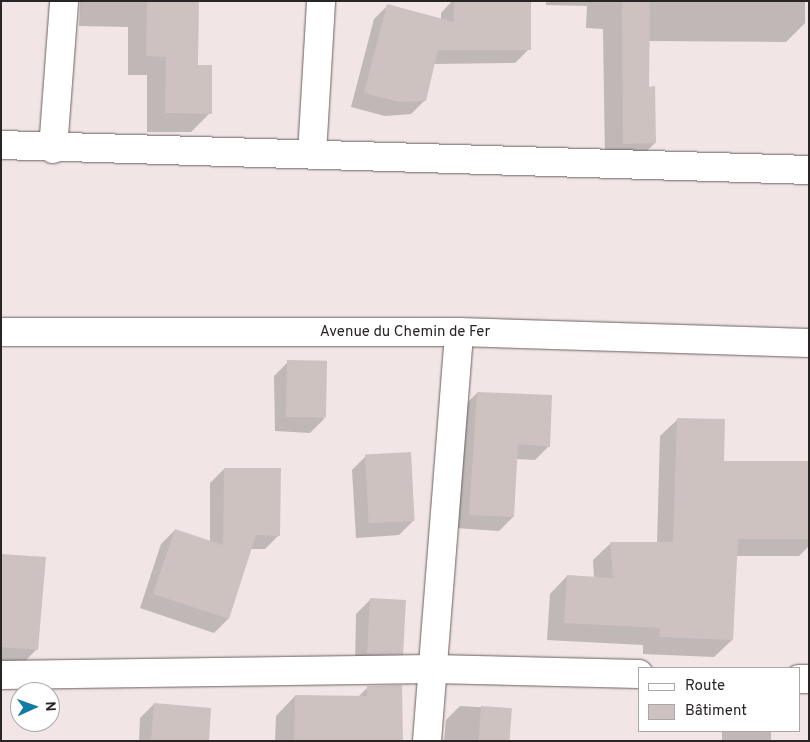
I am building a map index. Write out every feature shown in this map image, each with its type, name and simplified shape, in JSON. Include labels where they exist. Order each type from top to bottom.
[{"type":"street","points":[[53,148],[64,1]]},
{"type":"street","points":[[312,154],[321,1]]},
{"type":"street","points":[[1,145],[809,170]]},
{"type":"street","name":"Avenue du Chemin de Fer","points":[[1,332],[459,332],[809,342]]},
{"type":"street","points":[[427,741],[459,332]]},
{"type":"street","points":[[1,675],[432,669],[638,674]]},
{"type":"building","points":[[147,1],[199,1],[198,65],[212,65],[212,114],[165,113],[166,57],[146,56]]},
{"type":"building","points":[[454,1],[531,1],[531,50],[438,50],[426,101],[400,102],[364,93],[387,4],[454,22]]},
{"type":"building","points":[[622,1],[650,1],[649,87],[655,86],[656,143],[623,144]]},
{"type":"building","points":[[287,360],[327,361],[326,418],[286,417]]},
{"type":"building","points":[[477,392],[552,395],[550,447],[518,444],[514,517],[469,515]]},
{"type":"building","points":[[677,418],[725,419],[724,461],[809,461],[809,539],[738,539],[733,640],[659,637],[660,628],[564,623],[567,575],[613,578],[610,542],[673,542]]},
{"type":"building","points":[[411,452],[415,521],[369,523],[365,454]]},
{"type":"building","points":[[224,468],[281,468],[280,536],[256,535],[229,619],[153,594],[175,529],[223,545]]},
{"type":"building","points":[[1,554],[46,557],[38,650],[1,647]]},
{"type":"building","points":[[370,598],[406,600],[403,656],[367,654]]},
{"type":"building","points":[[402,685],[403,741],[294,741],[295,695],[367,696],[367,686]]},
{"type":"building","points":[[154,703],[211,708],[209,741],[151,741]]},
{"type":"building","points":[[481,706],[512,708],[510,741],[479,741]]}]
